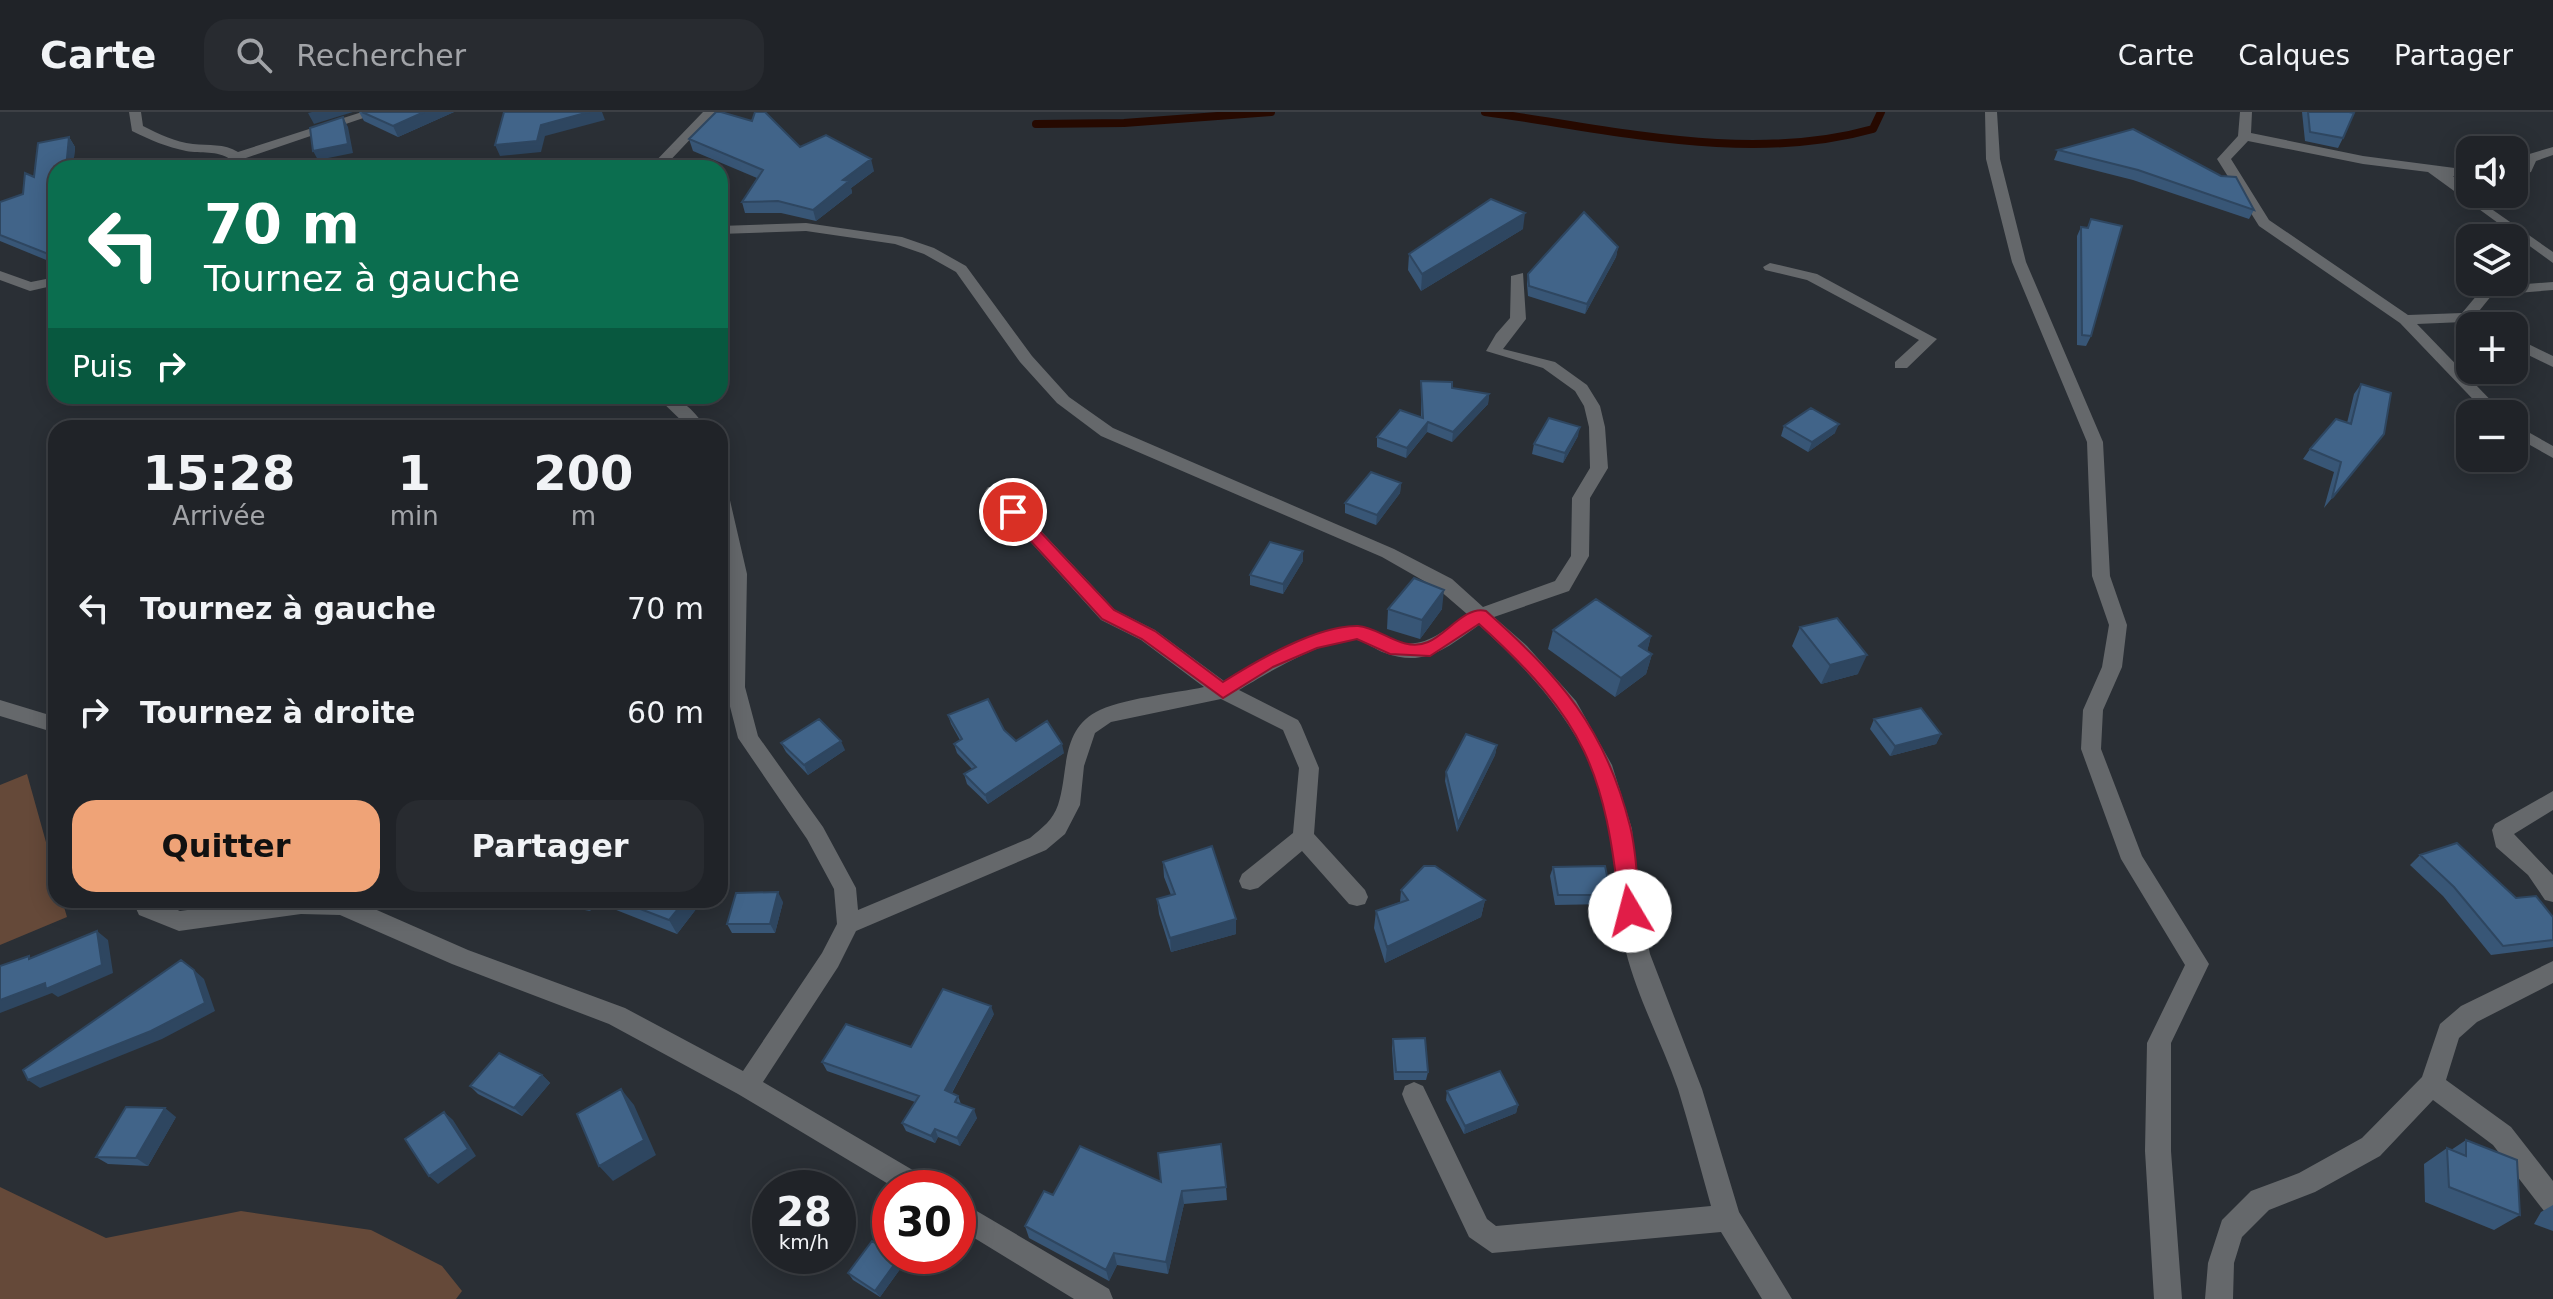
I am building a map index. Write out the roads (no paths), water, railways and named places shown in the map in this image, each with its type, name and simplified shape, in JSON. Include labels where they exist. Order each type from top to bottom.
[{"type":"street","points":[[135,112],[137,128],[160,140],[190,148],[226,150],[235,160]]},
{"type":"street","points":[[243,160],[375,112]]},
{"type":"street","points":[[664,160],[710,112]]},
{"type":"street","points":[[1991,112],[1993,159],[2019,262],[2095,442],[2101,576],[2118,625],[2112,667],[2093,710],[2091,749],[2132,859],[2197,964],[2159,1043],[2158,1151],[2168,1299]]},
{"type":"street","points":[[2246,112],[2244,136],[2224,159],[2264,223],[2405,320],[2482,400]]},
{"type":"street","points":[[2244,136],[2425,170],[2456,173]]},
{"type":"street","points":[[2528,165],[2531,158],[2553,151]]},
{"type":"street","points":[[2425,170],[2448,178],[2472,201],[2553,259]]},
{"type":"street","points":[[728,230],[806,227],[897,240],[929,251],[961,269],[1054,390],[1107,432],[1388,553],[1445,584],[1520,651],[1569,706],[1602,765],[1621,829],[1626,890],[1638,954],[1690,1089],[1728,1218],[1778,1299]]},
{"type":"street","points":[[1770,267],[1812,277],[1929,339],[1901,365]]},
{"type":"street","points":[[0,275],[30,287],[48,283]]},
{"type":"street","points":[[848,924],[1038,844],[1057,828],[1069,805],[1074,766],[1086,729],[1105,716],[1223,691],[1267,663],[1313,643],[1358,633],[1390,648],[1430,650],[1480,615],[1562,586],[1580,556],[1581,498],[1599,468],[1597,427],[1581,388],[1549,365],[1494,351],[1501,337],[1518,319],[1518,276]]},
{"type":"street","points":[[2470,312],[2488,291],[2553,286]]},
{"type":"street","points":[[2405,320],[2456,317]]},
{"type":"street","points":[[2528,349],[2553,362]]},
{"type":"street","points":[[675,404],[691,420]]},
{"type":"street","points":[[2528,438],[2553,453]]},
{"type":"street","points":[[994,491],[1108,615],[1148,635],[1223,691],[1291,725],[1309,768],[1303,837],[1250,881]]},
{"type":"street","points":[[728,531],[738,574],[735,687],[748,738],[815,833],[845,888],[848,924],[817,981],[747,1086]]},
{"type":"street","points":[[0,708],[48,723]]},
{"type":"street","points":[[2553,799],[2503,830],[2504,841],[2536,869],[2553,893]]},
{"type":"street","points":[[1303,837],[1357,897]]},
{"type":"street","points":[[147,908],[179,921],[272,908]]},
{"type":"street","points":[[349,908],[460,957],[617,1016],[747,1086],[889,1170]]},
{"type":"street","points":[[2219,1299],[2221,1263],[2231,1229],[2260,1200],[2306,1183],[2371,1147],[2432,1084],[2449,1032],[2469,1014],[2553,971]]},
{"type":"street","points":[[2432,1084],[2502,1136],[2553,1202]]},
{"type":"street","points":[[1414,1094],[1478,1228],[1492,1240],[1728,1218]]},
{"type":"street","points":[[976,1224],[1099,1299]]},
{"type":"waterway","points":[[1036,124],[1124,123],[1271,112]]},
{"type":"waterway","points":[[1485,112],[1679,140],[1778,144],[1826,139],[1873,129],[1881,112]]}]
